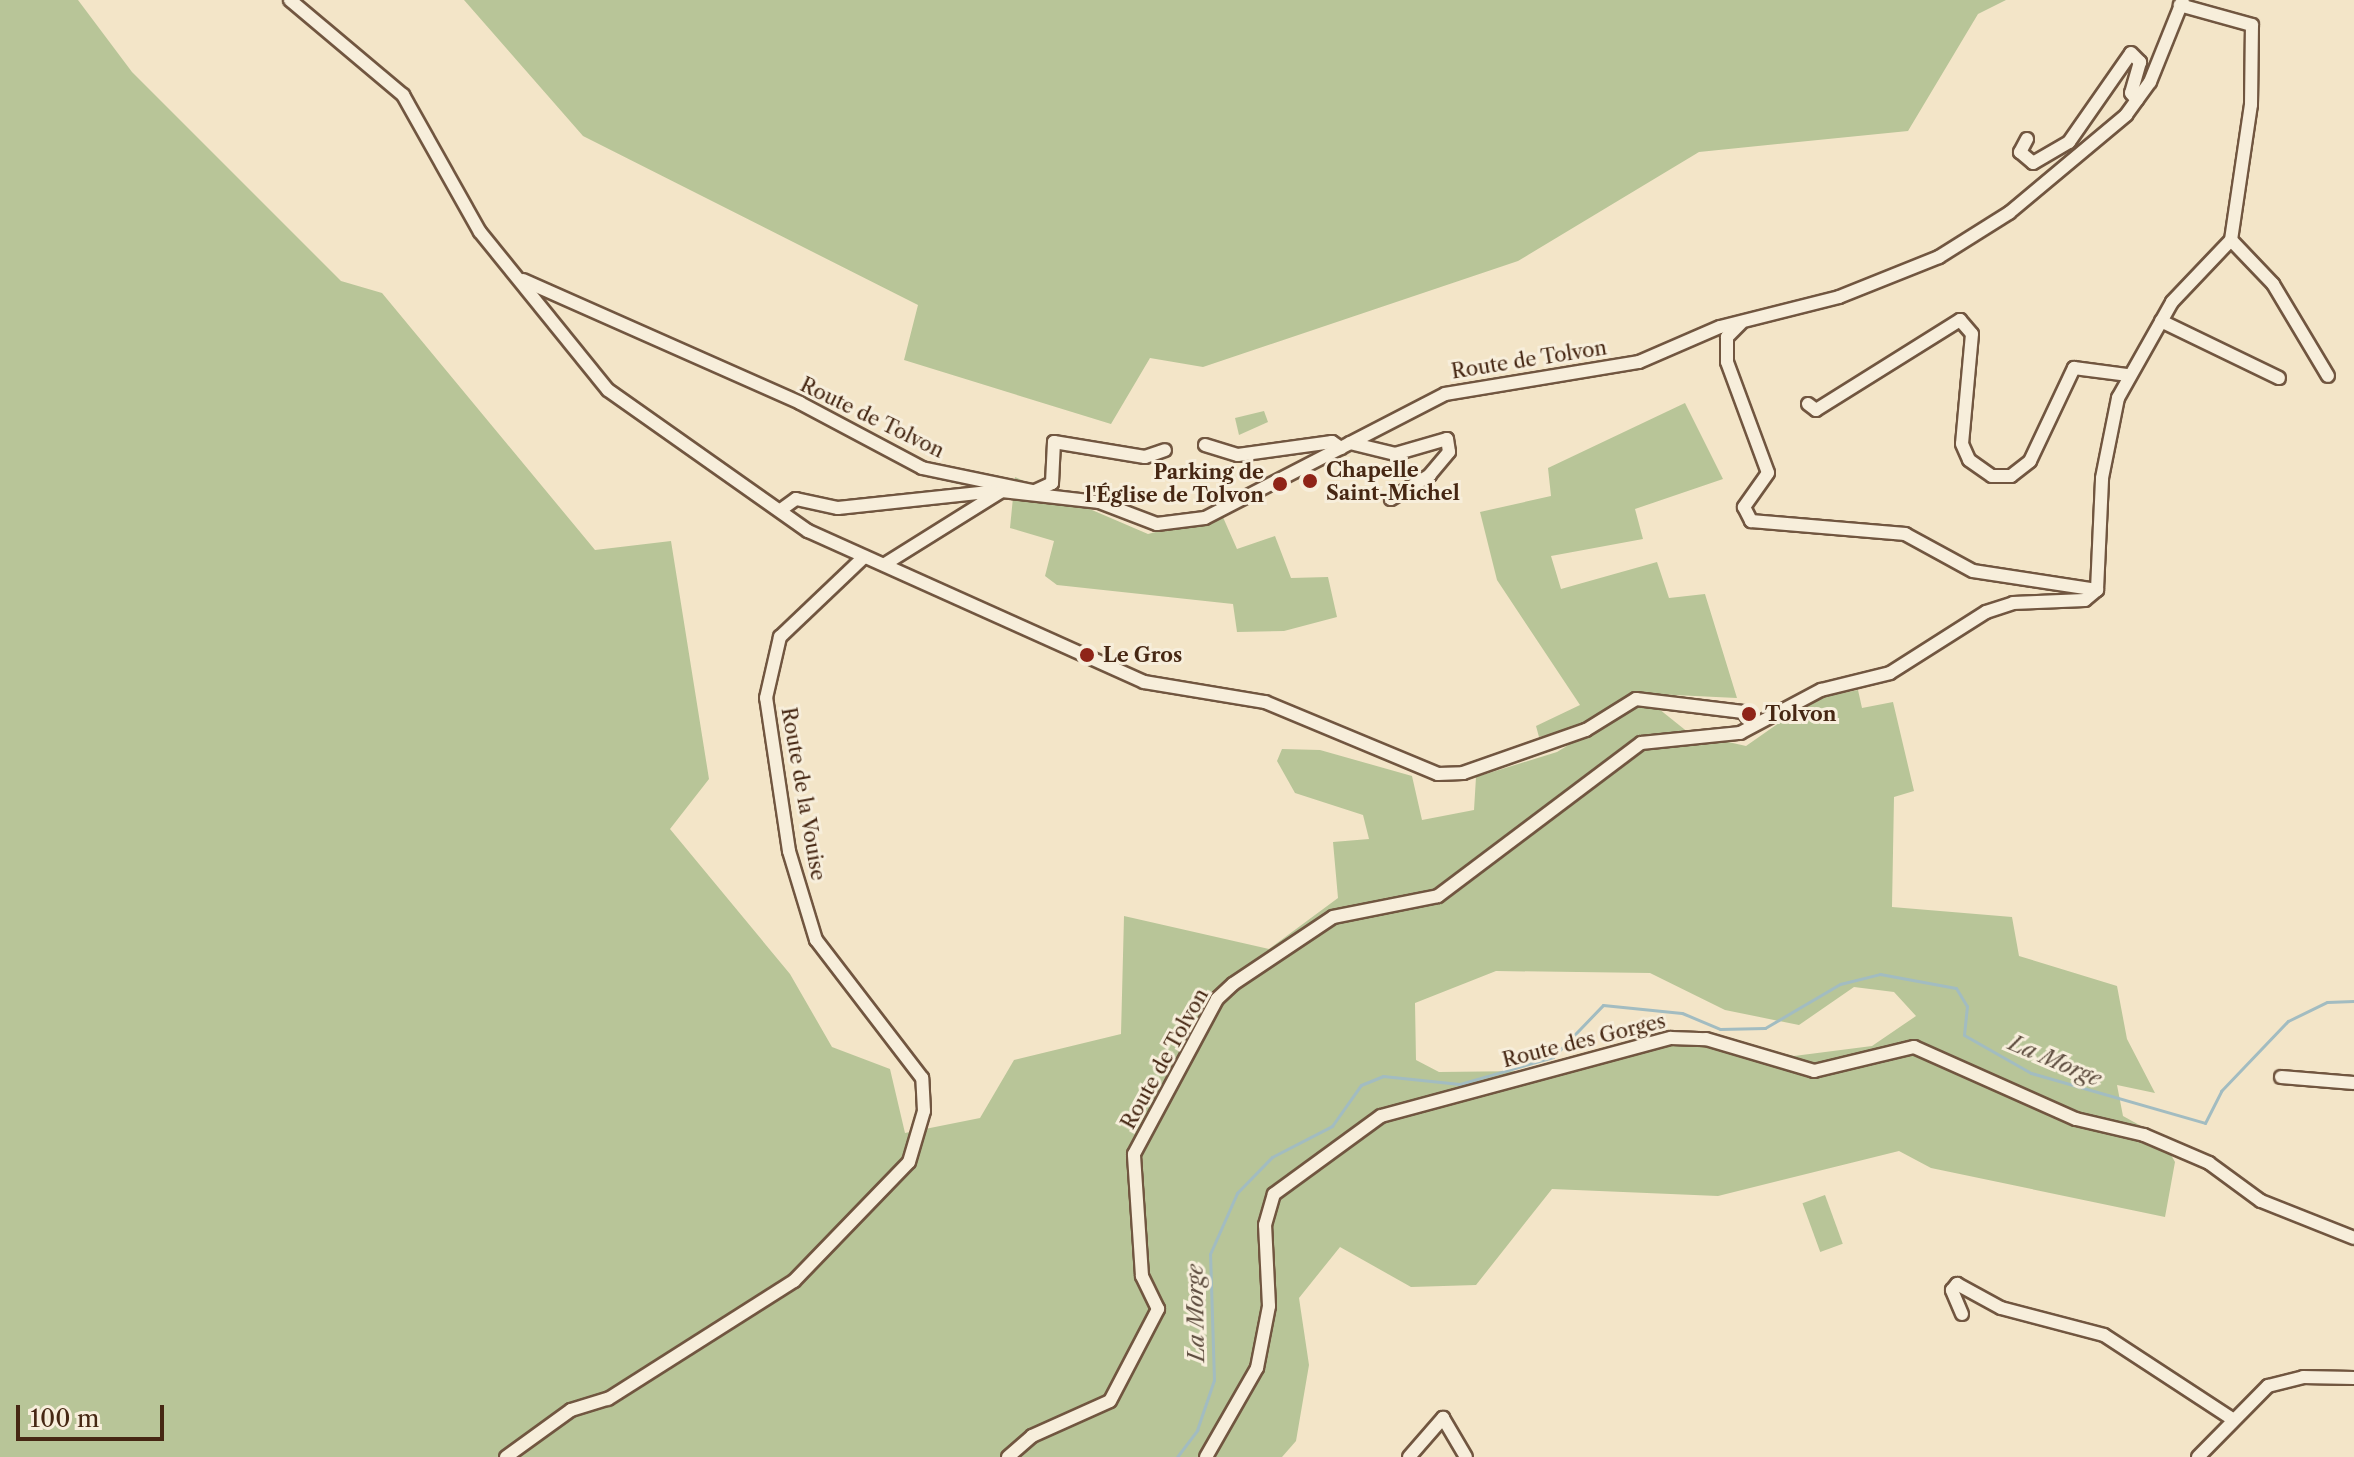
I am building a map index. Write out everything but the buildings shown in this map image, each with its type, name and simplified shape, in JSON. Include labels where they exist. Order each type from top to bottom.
[{"type":"street","name":"Route de Tolvon","points":[[290,0],[403,95],[463,207],[523,280],[800,403],[922,468],[958,480],[1013,482],[1033,492],[1175,524],[1205,518],[1445,394],[1639,362],[1748,319],[1854,292],[1979,235],[2102,139],[2137,100],[2182,3]]},
{"type":"street","points":[[523,280],[570,349],[634,414],[782,509],[808,531],[1144,682],[1265,702],[1438,774],[1463,773],[1586,730],[1636,699],[1743,712],[1754,725],[1821,690],[1890,673],[1986,612],[2013,603],[2085,600],[2097,590],[2102,478],[2127,375],[2161,321],[2231,240],[2251,105],[2252,25],[2182,3]]},
{"type":"street","points":[[2027,139],[2020,152],[2033,163],[2069,142],[2131,53],[2140,62],[2131,93],[2137,100]]},
{"type":"street","points":[[2231,240],[2273,284],[2328,376]]},
{"type":"street","points":[[1748,319],[1727,337],[1727,362],[1766,457],[1768,473],[1744,507],[1751,521],[1905,534],[1973,571],[2097,590]]},
{"type":"street","points":[[1808,404],[1816,410],[1960,320],[1972,334],[1962,444],[1969,460],[1992,476],[2011,476],[2030,461],[2074,368],[2127,375]]},
{"type":"street","points":[[2161,321],[2279,378]]},
{"type":"street","points":[[1205,445],[1238,455],[1332,442],[1395,454],[1447,439],[1449,452],[1430,475],[1391,499]]},
{"type":"street","points":[[782,509],[796,499],[838,508],[1002,491],[1033,492],[1052,483],[1054,442],[1145,457],[1165,450]]},
{"type":"street","points":[[885,564],[1002,491]]},
{"type":"street","name":"Route de la Vouise","points":[[506,1457],[794,1281],[888,1192],[917,1142],[925,1095],[916,1063],[834,971],[805,909],[766,698],[780,637],[864,557]]},
{"type":"street","name":"Route de Tolvon","points":[[1008,1457],[1032,1436],[1110,1401],[1158,1309],[1142,1276],[1134,1154],[1217,999],[1333,917],[1438,896],[1641,743],[1740,733],[1754,725]]},
{"type":"street","name":"Route des Gorges","points":[[1206,1457],[1257,1368],[1269,1306],[1265,1225],[1274,1194],[1381,1116],[1671,1038],[1706,1039],[1814,1071],[1914,1047],[2076,1119],[2196,1158],[2261,1201],[2354,1238]]},
{"type":"street","points":[[2281,1077],[2354,1083]]},
{"type":"street","points":[[1962,1314],[1952,1290],[1957,1284],[2001,1308],[2104,1335],[2231,1418]]},
{"type":"street","points":[[2198,1457],[2231,1418],[2268,1386],[2303,1377],[2354,1378]]},
{"type":"street","points":[[1409,1457],[1443,1418],[1466,1457]]},
{"type":"green space","points":[[0,0],[78,0],[132,72],[341,281],[382,293],[595,550],[671,541],[709,779],[670,829],[790,974],[832,1047],[890,1069],[905,1133],[980,1118],[1014,1060],[1121,1034],[1124,916],[1269,949],[1338,898],[1333,842],[1369,839],[1363,815],[1295,793],[1277,761],[1282,749],[1320,750],[1412,776],[1422,820],[1474,810],[1476,777],[1557,752],[1631,707],[1659,709],[1689,733],[1746,746],[1813,699],[1858,690],[1862,708],[1893,702],[1914,791],[1894,797],[1892,907],[2012,917],[2019,956],[2117,986],[2127,1039],[2155,1093],[2117,1085],[2123,1116],[2161,1137],[2175,1162],[2165,1217],[1931,1168],[1899,1151],[1718,1196],[1552,1189],[1476,1285],[1411,1287],[1340,1247],[1299,1298],[1309,1365],[1296,1441],[1282,1457],[0,1457]],"holes":[[[1496,971],[1650,973],[1725,1010],[1799,1025],[1854,987],[1894,992],[1916,1016],[1872,1046],[1794,1056],[1734,1042],[1649,1035],[1529,1071],[1439,1072],[1416,1060],[1415,1003]]]},
{"type":"green space","points":[[464,0],[2006,0],[1978,14],[1908,131],[1699,152],[1518,261],[1203,367],[1150,358],[1111,424],[904,360],[918,305],[583,136]]},
{"type":"green space","points":[[1685,403],[1723,479],[1635,509],[1643,539],[1551,556],[1561,589],[1657,562],[1669,598],[1705,594],[1737,698],[1632,693],[1582,726],[1539,737],[1536,726],[1580,705],[1497,580],[1480,512],[1551,496],[1548,468]]},
{"type":"green space","points":[[1264,411],[1268,422],[1239,435],[1235,418]]},
{"type":"green space","points":[[1015,477],[1148,534],[1222,515],[1237,549],[1275,536],[1291,578],[1328,577],[1337,617],[1284,631],[1237,632],[1233,604],[1057,585],[1045,576],[1054,541],[1010,528]]},
{"type":"green space","points":[[1825,1195],[1843,1244],[1820,1252],[1802,1203]]},
{"type":"waterway","name":"La Morge","points":[[1177,1457],[1197,1430],[1214,1380],[1210,1254],[1237,1193],[1272,1157],[1332,1126],[1361,1085],[1383,1076],[1460,1084],[1553,1057],[1603,1005],[1682,1013],[1720,1029],[1765,1028],[1840,984],[1880,974],[1956,988],[1967,1006],[1964,1035],[2031,1073],[2205,1123],[2221,1091],[2288,1021],[2327,1002],[2354,1001]]},
{"type":"place","name":"Chapelle Saint-Michel","points":[[1310,481]]},
{"type":"place","name":"Parking de l'Église de Tolvon","points":[[1280,484]]},
{"type":"place","name":"Le Gros","points":[[1087,655]]},
{"type":"place","name":"Tolvon","points":[[1749,714]]}]
